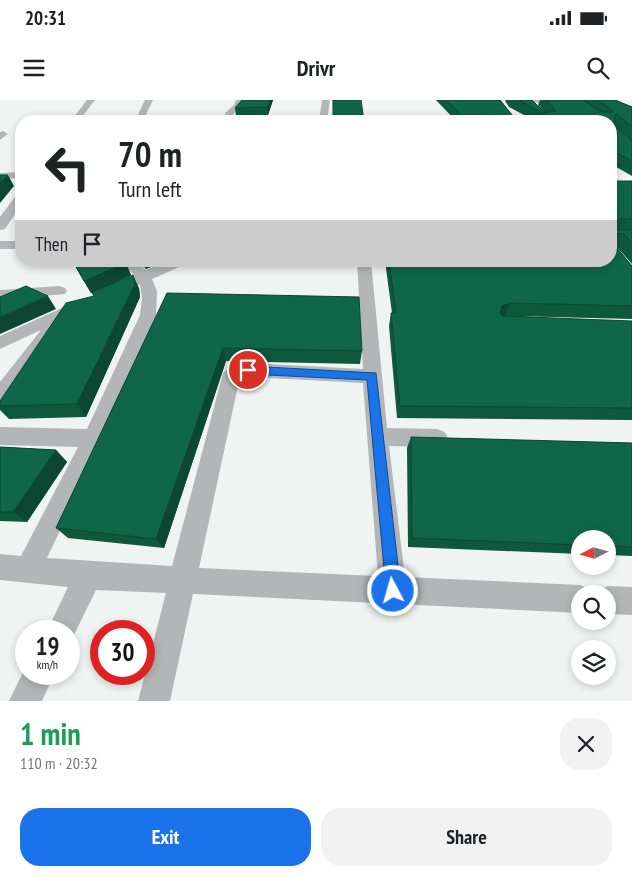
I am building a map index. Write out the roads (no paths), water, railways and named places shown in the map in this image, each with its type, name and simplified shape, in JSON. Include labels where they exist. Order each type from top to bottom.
[{"type":"street","points":[[79,115],[90,100]]},
{"type":"street","points":[[141,115],[149,100]]},
{"type":"street","points":[[229,115],[229,113],[238,106],[240,100]]},
{"type":"street","points":[[324,115],[326,100]]},
{"type":"street","points":[[522,100],[530,104],[576,102],[594,115]]},
{"type":"street","points":[[0,176],[15,175]]},
{"type":"street","points":[[0,226],[11,209]]},
{"type":"street","points":[[0,245],[15,245]]},
{"type":"street","points":[[28,570],[93,438],[157,298],[144,276],[135,267]]},
{"type":"street","points":[[118,288],[166,267]]},
{"type":"street","points":[[363,267],[357,303],[372,376],[393,591]]},
{"type":"street","points":[[0,295],[59,290]]},
{"type":"street","points":[[0,343],[101,296]]},
{"type":"street","points":[[0,396],[66,311]]},
{"type":"street","points":[[154,701],[230,378],[237,372],[248,370],[372,376]]},
{"type":"street","points":[[0,436],[93,438]]},
{"type":"street","points":[[377,436],[455,439]]},
{"type":"street","points":[[0,567],[89,576],[571,598]]},
{"type":"street","points":[[67,620],[89,576]]},
{"type":"street","points":[[616,600],[632,601]]},
{"type":"street","points":[[25,701],[33,685]]}]
